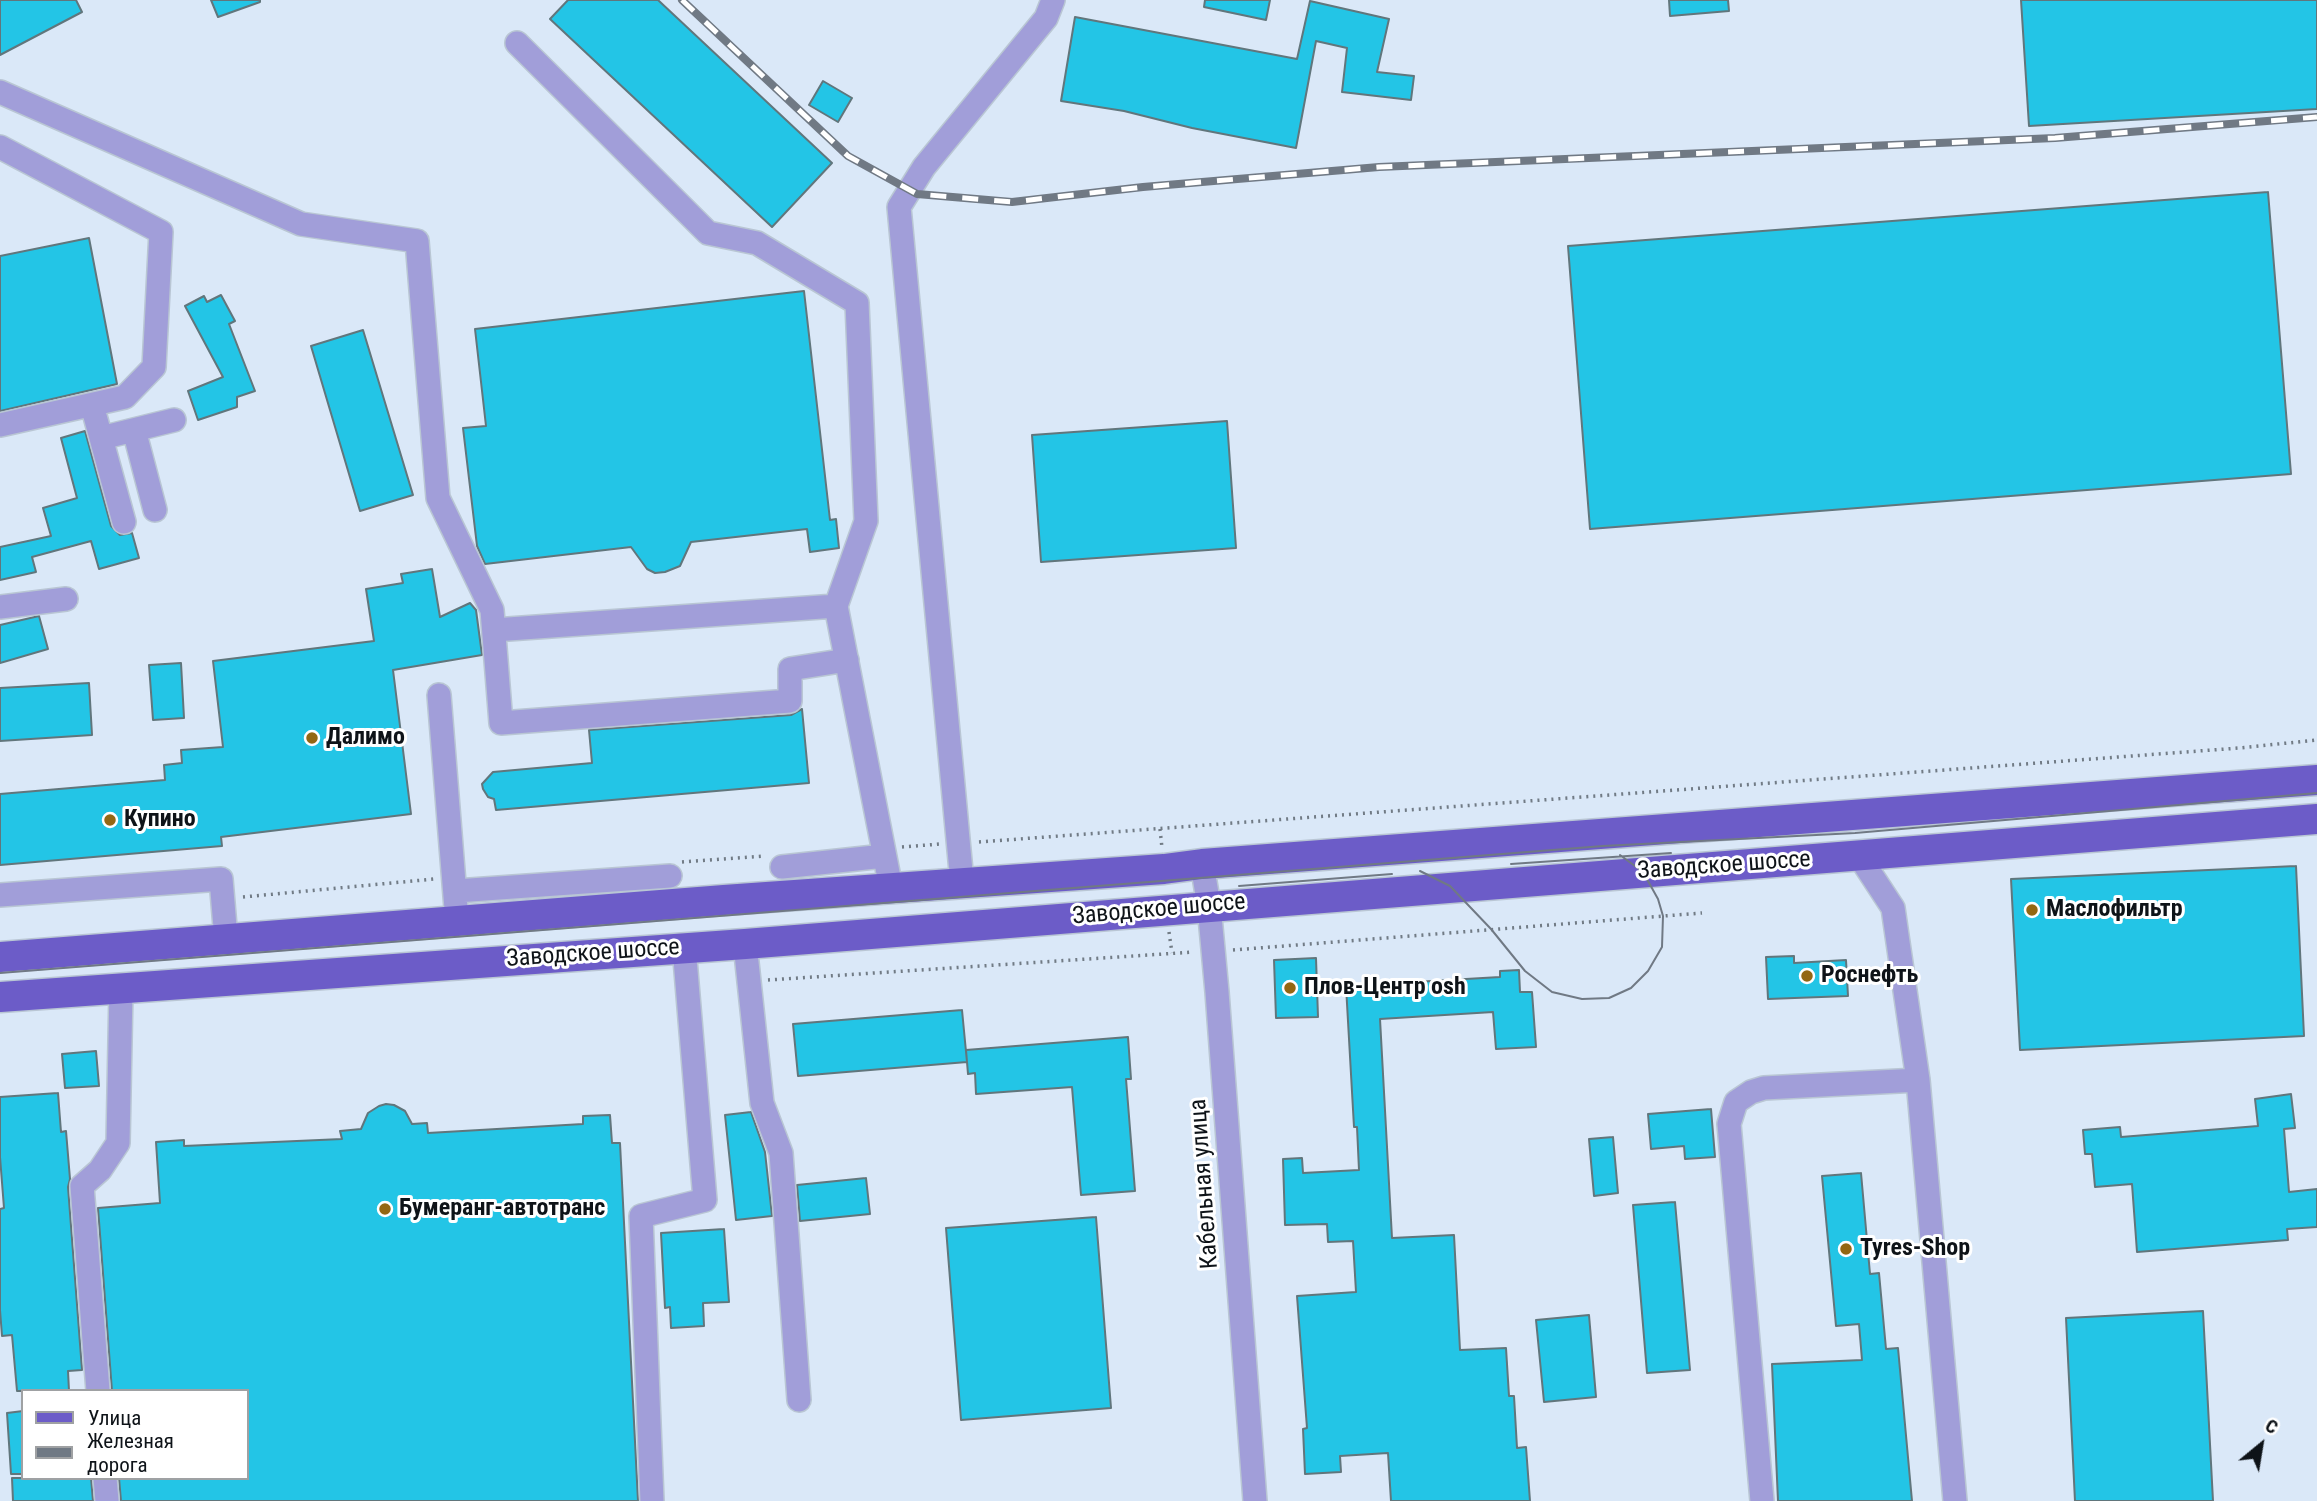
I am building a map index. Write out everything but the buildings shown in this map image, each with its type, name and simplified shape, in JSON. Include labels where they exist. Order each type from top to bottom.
[{"type":"main road","name":"Заводское шоссе","points":[[0,957],[2317,780]]},
{"type":"main road","points":[[1852,816],[1859,856]]},
{"type":"main road","name":"Заводское шоссе","points":[[0,998],[745,944],[2317,819]]},
{"type":"street","points":[[962,882],[899,207],[924,167],[1046,18],[1053,0]]},
{"type":"street","points":[[517,43],[708,233],[757,243],[857,303],[866,521],[836,606],[891,888]]},
{"type":"street","points":[[0,92],[301,224],[417,240],[438,498],[492,610],[501,723],[790,701],[790,669],[847,660]]},
{"type":"street","points":[[0,147],[160,232],[153,367],[125,397],[0,425]]},
{"type":"street","points":[[92,405],[124,522]]},
{"type":"street","points":[[101,438],[174,420]]},
{"type":"street","points":[[134,430],[155,510]]},
{"type":"street","points":[[0,607],[66,599]]},
{"type":"street","points":[[494,630],[836,606]]},
{"type":"street","points":[[439,695],[457,921]]},
{"type":"street","points":[[777,861],[883,852]]},
{"type":"street","points":[[1859,856],[1893,908],[1919,1080],[1955,1501]]},
{"type":"street","name":"Кабельная улица","points":[[1202,864],[1209,906],[1255,1501]]},
{"type":"street","points":[[455,884],[673,869]]},
{"type":"street","points":[[0,895],[221,879],[226,939]]},
{"type":"street","points":[[745,944],[762,1103],[781,1153],[799,1400]]},
{"type":"street","points":[[652,1501],[641,1216],[705,1200],[684,947]]},
{"type":"street","points":[[98,1389],[82,1186],[100,1170],[118,1143],[121,990]]},
{"type":"street","points":[[1762,1501],[1729,1124],[1737,1102],[1751,1092],[1765,1088],[1919,1080]]},
{"type":"street","points":[[105,1480],[107,1501]]},
{"type":"path","points":[[883,852],[957,843],[2211,751],[2317,740]]},
{"type":"path","points":[[673,869],[777,861]]},
{"type":"path","points":[[222,899],[455,884]]},
{"type":"tram line","points":[[0,973],[1603,846],[1855,833],[2317,793]]},
{"type":"tram line","points":[[1511,864],[1671,853]]},
{"type":"tram line","points":[[1420,871],[1450,886],[1491,929],[1525,971],[1552,992],[1582,999],[1609,998],[1631,988],[1648,971],[1662,947],[1663,916],[1658,899],[1643,872],[1620,855]]},
{"type":"tram line","points":[[1239,886],[1392,874]]},
{"type":"railway","points":[[682,0],[848,156],[917,194],[1012,202],[1143,187],[1379,167],[2055,138],[2317,117]]},
{"type":"place","name":"Далимо","points":[[312,738]]},
{"type":"place","name":"Купино","points":[[110,820]]},
{"type":"place","name":"Маслофильтр","points":[[2032,910]]},
{"type":"place","name":"Роснефть","points":[[1807,976]]},
{"type":"place","name":"Плов-Центр osh","points":[[1290,988]]},
{"type":"place","name":"Бумеранг-автотранс","points":[[385,1209]]},
{"type":"place","name":"Tyres-Shop","points":[[1846,1249]]}]
